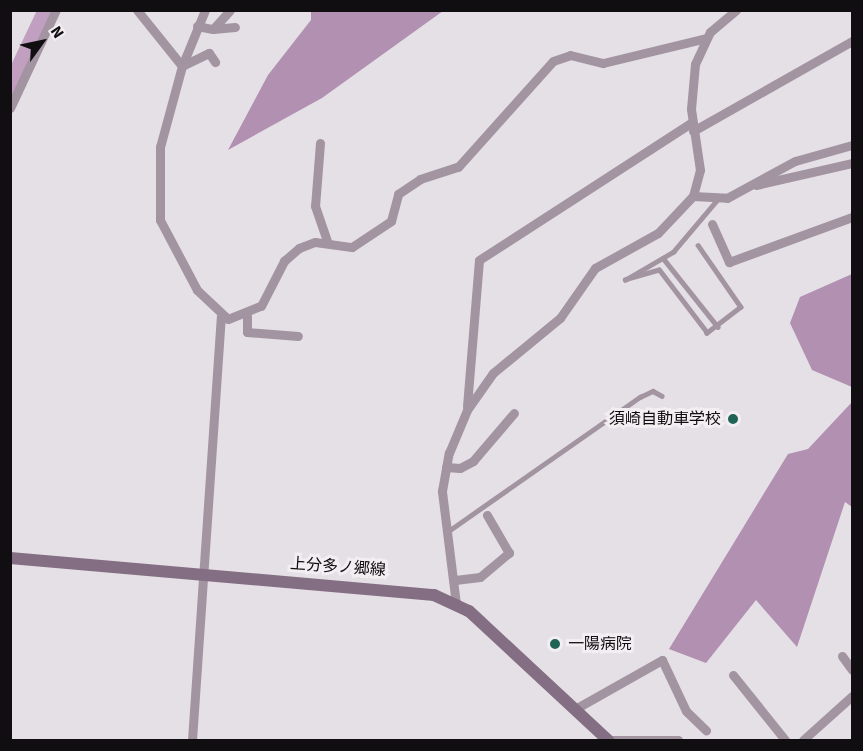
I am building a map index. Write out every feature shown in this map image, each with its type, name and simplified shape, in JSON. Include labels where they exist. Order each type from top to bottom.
[{"type":"main road","name":"上分多ノ郷線","points":[[10,558],[410,589],[456,604],[575,709],[604,738]]},
{"type":"street","points":[[10,108],[56,10]]},
{"type":"street","points":[[137,10],[182,66]]},
{"type":"street","points":[[192,741],[221,316],[183,268],[160,220],[160,147],[182,66],[205,10]]},
{"type":"street","points":[[213,29],[230,10]]},
{"type":"street","points":[[456,604],[455,580],[445,534],[446,468],[467,410],[493,373],[560,318],[595,268],[658,233],[693,196],[700,170],[692,127],[692,79],[706,38],[736,10]]},
{"type":"street","points":[[197,26],[213,29],[235,27]]},
{"type":"street","points":[[298,336],[246,332],[247,316],[270,294],[289,256],[307,244],[328,243],[352,247],[392,221],[398,194],[420,178],[458,167],[560,57],[603,63],[706,38]]},
{"type":"street","points":[[467,410],[479,260],[692,127],[852,40]]},
{"type":"street","points":[[182,66],[209,53],[215,62]]},
{"type":"street","points":[[320,143],[315,206],[328,243]]},
{"type":"street","points":[[693,196],[717,200],[751,186],[795,161],[852,145]]},
{"type":"street","points":[[751,186],[852,163]]},
{"type":"street","points":[[712,224],[729,262],[852,217]]},
{"type":"street","points":[[221,316],[247,316]]},
{"type":"street","points":[[446,468],[460,468],[473,461],[514,413]]},
{"type":"street","points":[[455,580],[480,577],[509,553],[487,515]]},
{"type":"street","points":[[842,656],[852,670]]},
{"type":"street","points":[[575,709],[662,660],[691,717],[706,730]]},
{"type":"street","points":[[733,675],[785,741]]},
{"type":"street","points":[[803,741],[852,696]]},
{"type":"street","points":[[604,738],[678,740]]},
{"type":"lane","points":[[698,245],[741,307],[718,327],[703,331],[659,270],[625,280],[663,258],[717,200]]},
{"type":"lane","points":[[663,258],[718,327]]},
{"type":"lane","points":[[445,534],[640,397],[653,391],[662,396]]},
{"type":"shaded area","points":[[311,11],[443,11],[322,98],[228,150],[268,75],[311,20]]},
{"type":"shaded area","points":[[852,274],[852,387],[812,370],[790,323],[800,297]]},
{"type":"shaded area","points":[[852,402],[852,507],[845,502],[797,647],[756,600],[706,663],[669,649],[788,454],[808,449]]},
{"type":"waterway","points":[[10,88],[47,10]]},
{"type":"place","name":"須崎自動車学校","points":[[733,419]]},
{"type":"place","name":"一陽病院","points":[[555,644]]}]
